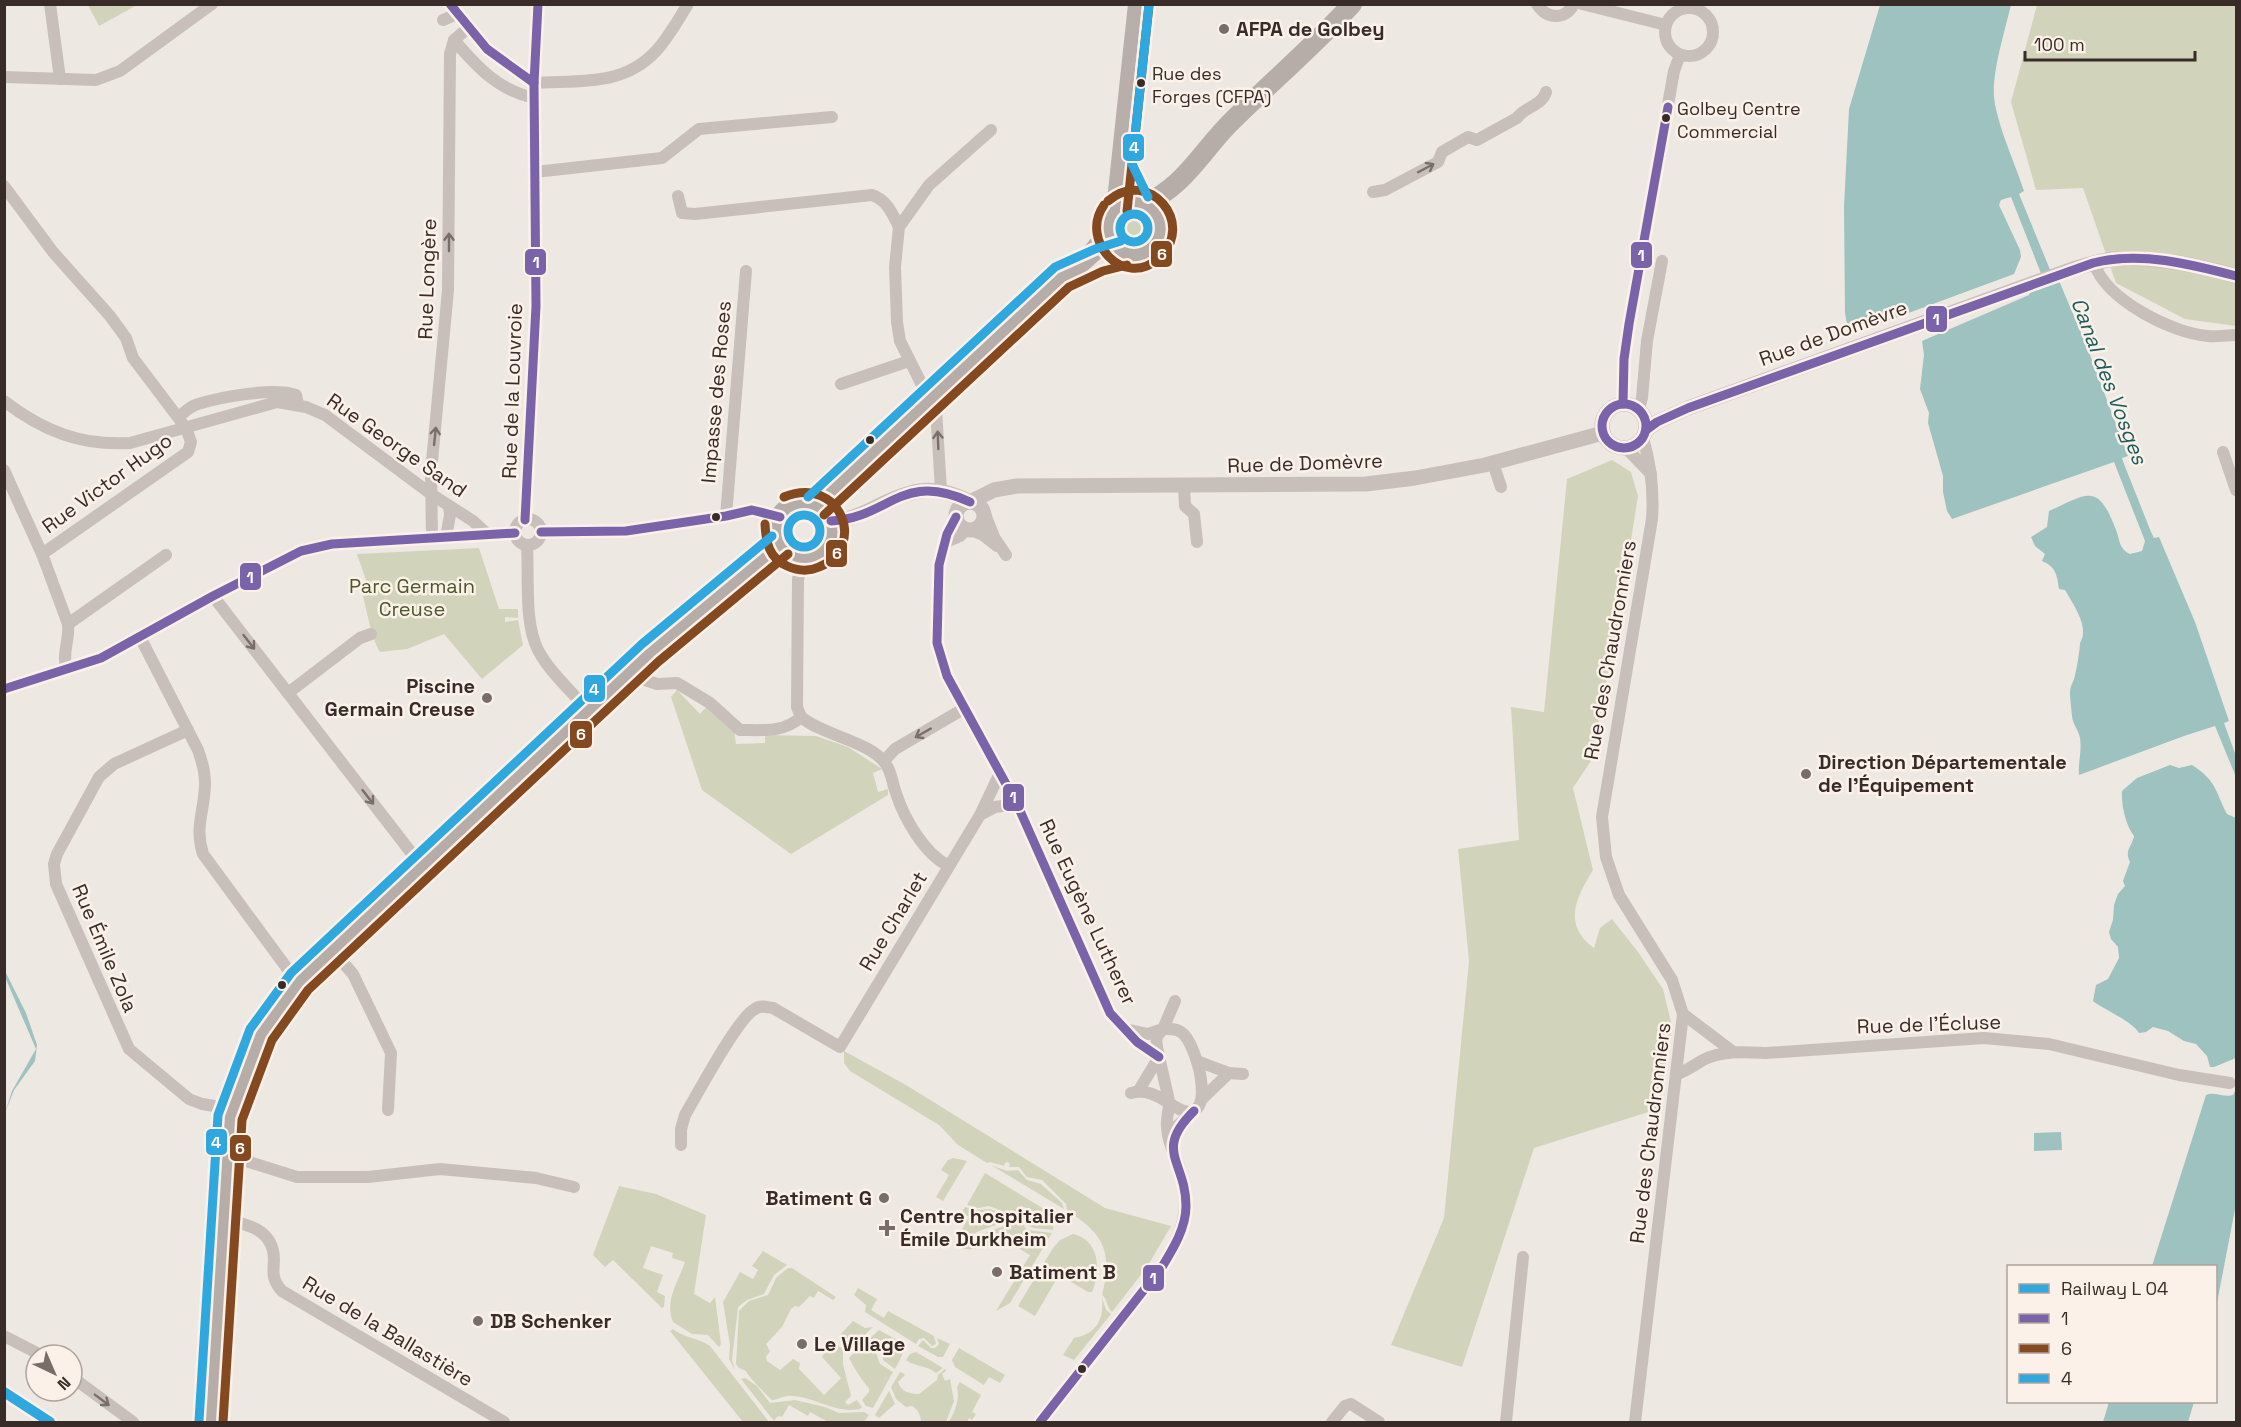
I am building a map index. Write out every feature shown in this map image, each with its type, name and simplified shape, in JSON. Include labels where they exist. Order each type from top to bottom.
[{"type":"main road","points":[[1115,210],[1137,4]]},
{"type":"main road","points":[[816,506],[932,396],[1093,252],[1108,233],[1110,217],[1115,210],[1122,205],[1154,200],[1175,185],[1229,124],[1330,28],[1352,4]]},
{"type":"main road","points":[[1330,28],[1360,4]]},
{"type":"main road","points":[[1120,166],[1141,203],[1158,216],[1161,228]]},
{"type":"main road","points":[[1108,233],[1116,248],[1124,253],[1132,255],[1149,250],[1155,244],[1192,168]]},
{"type":"main road","points":[[1062,278],[1099,260],[1124,253]]},
{"type":"main road","points":[[806,503],[816,506],[831,521],[831,539],[821,554],[804,559],[794,557],[780,545],[776,531],[780,517],[796,504],[806,503]]},
{"type":"main road","points":[[211,1422],[230,1117],[261,1034],[299,982],[332,950],[423,868],[627,674],[780,545]]},
{"type":"street","points":[[50,4],[60,79]]},
{"type":"street","points":[[4,77],[96,80],[120,71],[212,4]]},
{"type":"street","name":"Rue de la Louvroie","points":[[525,520],[536,306],[534,83],[538,4]]},
{"type":"street","points":[[443,20],[453,9],[487,49],[534,83],[606,80],[624,75],[641,66],[658,50],[688,4]]},
{"type":"street","points":[[1537,4],[1542,11],[1553,16],[1566,14],[1574,4]]},
{"type":"street","points":[[1582,4],[1666,26]]},
{"type":"street","points":[[1686,6],[1703,11],[1710,18],[1713,26],[1714,35],[1711,43],[1706,51],[1698,55],[1680,55],[1667,43],[1666,26],[1670,17],[1686,6]]},
{"type":"street","points":[[468,28],[454,40],[480,70],[517,94],[534,98]]},
{"type":"street","name":"Rue Longère","points":[[432,538],[431,472],[448,290],[450,54],[454,40]]},
{"type":"street","points":[[1623,404],[1624,359],[1631,313],[1674,71],[1680,55]]},
{"type":"street","points":[[1373,192],[1385,190],[1438,162],[1442,153],[1455,143],[1468,137],[1477,140],[1516,118],[1544,99],[1546,92]]},
{"type":"street","points":[[535,171],[662,158],[699,129],[832,117]]},
{"type":"street","points":[[898,227],[929,185],[953,161],[991,130]]},
{"type":"street","name":"Rue Victor Hugo","points":[[4,186],[53,252],[110,316],[126,338],[133,358],[186,428],[191,442],[188,452],[42,554],[69,624],[70,634],[64,663],[67,669]]},
{"type":"street","points":[[678,196],[682,213],[695,214],[872,195],[880,198],[891,210],[898,227],[895,267],[900,341],[925,391],[932,396],[936,409],[939,491],[959,525],[1004,551],[980,505],[950,492],[939,491],[922,490],[903,494],[843,521],[831,521]]},
{"type":"street","name":"Rue de Domèvre","points":[[1644,434],[1657,422],[1688,408],[2027,285],[2094,263],[2133,258],[2195,265],[2236,276]]},
{"type":"street","points":[[1640,410],[1647,342],[1662,261]]},
{"type":"street","points":[[2094,263],[2103,280],[2118,297],[2159,322],[2207,336],[2236,335]]},
{"type":"street","name":"Impasse des Roses","points":[[726,516],[746,271]]},
{"type":"street","points":[[840,384],[909,361]]},
{"type":"street","points":[[178,417],[196,404],[240,395],[287,392],[296,395],[298,405]]},
{"type":"street","name":"Rue George Sand","points":[[4,401],[24,416],[70,438],[105,444],[130,442],[277,402],[298,405],[325,414],[431,494],[473,521],[489,536]]},
{"type":"street","points":[[1626,448],[1638,443],[1644,434],[1645,418],[1640,410],[1623,404],[1607,412],[1602,422],[1603,433],[1612,444],[1626,448],[1651,474]]},
{"type":"street","name":"Rue de Domèvre","points":[[1640,410],[1688,408]]},
{"type":"street","name":"Rue de Domèvre","points":[[970,502],[994,490],[1017,486],[1366,484],[1415,478],[1493,463],[1603,433]]},
{"type":"street","name":"Rue des Chaudronniers","points":[[1635,1422],[1683,1014],[1672,980],[1619,895],[1606,857],[1602,817],[1652,519],[1654,496],[1644,434]]},
{"type":"street","points":[[2223,452],[2236,490]]},
{"type":"street","points":[[1493,463],[1501,487]]},
{"type":"street","points":[[4,470],[42,554]]},
{"type":"street","points":[[1184,486],[1185,506],[1194,514],[1197,542]]},
{"type":"street","points":[[946,542],[981,525],[989,505],[1002,488]]},
{"type":"street","points":[[956,517],[961,505],[970,502]]},
{"type":"street","points":[[446,537],[449,506]]},
{"type":"street","points":[[541,532],[626,531],[752,510],[780,517]]},
{"type":"street","name":"Rue Eugène Lutherer","points":[[956,517],[947,534],[939,565],[936,643],[947,676],[1017,804],[1110,1013],[1137,1042],[1159,1057]]},
{"type":"street","points":[[525,520],[534,521],[541,532],[538,540],[527,545],[519,542],[515,533],[518,525],[525,520]]},
{"type":"street","points":[[4,689],[101,658],[213,596],[301,551],[332,544],[515,533]]},
{"type":"street","points":[[527,545],[530,630],[546,664],[588,711]]},
{"type":"street","points":[[69,624],[166,555]]},
{"type":"street","points":[[804,559],[798,579],[797,706],[801,717],[822,731],[855,742],[884,761],[890,772],[904,818],[921,840],[949,866]]},
{"type":"street","points":[[213,596],[423,868]]},
{"type":"street","points":[[288,693],[360,638],[371,634]]},
{"type":"street","points":[[140,637],[188,730],[203,765],[205,783],[198,822],[198,840],[203,854],[299,982]]},
{"type":"street","points":[[627,674],[657,684],[677,683],[710,703],[740,730],[782,728],[793,724],[801,717]]},
{"type":"street","points":[[884,761],[895,749],[965,708]]},
{"type":"street","name":"Rue Émile Zola","points":[[188,730],[114,764],[99,777],[57,854],[54,874],[56,884],[129,1049],[189,1099],[202,1104],[233,1109]]},
{"type":"street","name":"Rue Charlet","points":[[681,1145],[681,1129],[685,1115],[738,1026],[754,1009],[762,1006],[773,1008],[840,1047],[980,815],[1000,773]]},
{"type":"street","points":[[980,815],[996,807],[1017,804]]},
{"type":"street","points":[[332,950],[353,974],[392,1053],[388,1110]]},
{"type":"street","points":[[1040,1422],[1162,1267],[1175,1246],[1182,1225],[1186,1209],[1185,1190],[1167,1126],[1169,1103],[1165,1076],[1156,1046],[1157,1037],[1163,1029],[1175,999],[1183,1032],[1197,1061],[1202,1099]]},
{"type":"street","points":[[1683,1014],[1732,1051]]},
{"type":"street","name":"Rue Eugène Lutherer","points":[[1125,1029],[1148,1034],[1163,1029],[1183,1032]]},
{"type":"street","name":"Rue de l'Écluse","points":[[1677,1074],[1705,1059],[1732,1051],[1766,1053],[1984,1038],[2049,1044],[2179,1074],[2230,1083]]},
{"type":"street","points":[[1159,1057],[1135,1091],[1157,1095],[1179,1111],[1194,1110]]},
{"type":"street","points":[[1197,1061],[1228,1073],[1243,1074]]},
{"type":"street","points":[[1171,1141],[1176,1127],[1228,1073]]},
{"type":"street","points":[[227,1155],[297,1177],[368,1177],[440,1169],[537,1178],[574,1187]]},
{"type":"street","name":"Rue de la Ballastière","points":[[223,1219],[253,1226],[263,1232],[270,1242],[274,1257],[272,1271],[275,1282],[282,1291],[504,1422]]},
{"type":"street","points":[[1506,1422],[1523,1257]]},
{"type":"street","points":[[4,1336],[24,1346]]},
{"type":"street","points":[[84,1386],[133,1422]]},
{"type":"street","points":[[1332,1422],[1345,1406],[1351,1404],[1379,1422]]},
{"type":"green space","points":[[88,5],[137,5],[99,26]]},
{"type":"green space","points":[[2037,5],[2236,5],[2236,326],[2185,319],[2116,283],[2083,188],[2036,190],[2011,102]]},
{"type":"green space","points":[[1135,214],[1146,218],[1150,229],[1146,240],[1135,244],[1124,240],[1120,229],[1124,218]]},
{"type":"green space","points":[[1612,460],[1631,472],[1638,496],[1619,616],[1591,761],[1573,788],[1593,870],[1577,901],[1575,921],[1584,939],[1594,948],[1600,928],[1612,919],[1663,989],[1672,1026],[1658,1109],[1534,1148],[1462,1367],[1391,1345],[1444,1218],[1469,961],[1458,849],[1519,840],[1511,707],[1544,712],[1567,479]]},
{"type":"green space","name":"Parc Germain Creuse","points":[[479,548],[499,609],[518,609],[518,618],[505,617],[505,622],[518,620],[523,645],[482,679],[444,634],[407,649],[380,652],[371,630],[361,588],[368,586],[357,554]]},
{"type":"green space","points":[[677,690],[700,714],[707,706],[734,728],[736,744],[765,743],[765,735],[816,736],[848,747],[882,769],[873,773],[878,792],[888,789],[888,795],[791,854],[702,790],[671,697]]},
{"type":"green space","points":[[844,1051],[906,1085],[1105,1208],[1171,1226],[1147,1267],[1112,1312],[1102,1295],[1106,1256],[1097,1236],[1080,1219],[1067,1211],[1066,1204],[1042,1180],[1027,1177],[1019,1167],[1009,1167],[1008,1162],[1004,1166],[987,1163],[958,1145],[939,1125],[850,1071],[844,1063]]},
{"type":"green space","points":[[953,1158],[967,1161],[943,1201],[936,1197],[949,1175],[941,1170],[948,1160]]},
{"type":"green space","points":[[991,1165],[1007,1171],[1018,1170],[1027,1180],[1041,1184],[1062,1203],[1064,1209]]},
{"type":"green space","points":[[985,1173],[1049,1212],[1054,1220],[1053,1230],[1026,1225],[1024,1217],[1029,1209],[1021,1206],[1015,1216],[989,1206],[978,1208],[967,1205]]},
{"type":"green space","points":[[619,1186],[656,1194],[706,1215],[694,1294],[710,1303],[715,1297],[721,1344],[719,1347],[708,1335],[692,1334],[673,1322],[671,1299],[685,1262],[672,1258],[673,1253],[651,1246],[643,1268],[663,1275],[657,1292],[665,1296],[662,1308],[613,1260],[605,1267],[593,1255]]},
{"type":"green space","points":[[965,1207],[977,1210],[990,1209],[1012,1218],[970,1235],[958,1245],[954,1243],[969,1217],[962,1212]]},
{"type":"green space","points":[[1020,1220],[1027,1230],[1052,1233],[1010,1303],[996,1311],[1030,1255],[998,1236],[991,1246],[962,1248],[969,1239]]},
{"type":"green space","points":[[1073,1234],[1089,1243],[1096,1257],[1097,1275],[1092,1292],[1088,1292],[1059,1275],[1035,1316],[1018,1306],[1053,1248],[1060,1240]]},
{"type":"green space","points":[[763,1251],[787,1265],[774,1275],[764,1294],[747,1300],[738,1307],[732,1360],[735,1370],[729,1359],[730,1345],[723,1302],[740,1272],[753,1279],[758,1270],[752,1266]]},
{"type":"green space","points":[[788,1268],[792,1268],[836,1297],[833,1300],[818,1291],[814,1298],[810,1296],[799,1307],[795,1306],[791,1309],[782,1327],[766,1344],[770,1351],[766,1357],[767,1361],[780,1370],[793,1359],[800,1363],[799,1369],[824,1395],[841,1378],[822,1357],[830,1341],[843,1349],[843,1364],[851,1396],[845,1402],[848,1405],[857,1400],[862,1407],[860,1409],[842,1409],[791,1396],[772,1400],[746,1371],[736,1364],[739,1311],[749,1301],[768,1295],[776,1278]]},
{"type":"green space","points":[[858,1288],[877,1299],[871,1310],[884,1318],[888,1311],[934,1336],[936,1344],[932,1346],[924,1338],[919,1339],[916,1344],[865,1312],[866,1305],[854,1295]]},
{"type":"green space","points":[[1102,1298],[1106,1310],[1111,1314],[1074,1360],[1063,1355],[1074,1338],[1088,1333],[1097,1324],[1102,1313]]},
{"type":"green space","points":[[853,1321],[865,1328],[873,1327],[854,1345],[839,1336]]},
{"type":"green space","points":[[673,1329],[710,1346],[769,1422],[743,1422],[670,1331]]},
{"type":"green space","points":[[879,1330],[899,1342],[904,1348],[895,1369],[883,1360],[883,1349],[877,1348],[868,1340]]},
{"type":"green space","points":[[937,1338],[950,1344],[943,1357],[938,1357],[918,1346],[923,1340],[931,1348],[935,1348],[939,1344]]},
{"type":"green space","points":[[863,1343],[876,1353],[880,1364],[893,1372],[873,1408],[866,1406],[862,1400],[869,1392],[869,1388],[849,1358]]},
{"type":"green space","points":[[959,1348],[1005,1375],[1000,1383],[989,1377],[984,1385],[955,1367],[952,1360]]},
{"type":"green space","points":[[916,1352],[943,1368],[936,1373],[906,1360],[910,1354]]},
{"type":"green space","points":[[945,1369],[946,1371],[942,1374],[945,1381],[950,1379],[954,1401],[946,1422],[921,1422],[916,1409],[912,1406],[906,1407],[896,1399],[891,1387],[900,1372],[905,1375],[898,1382],[901,1388],[909,1393],[919,1394],[937,1380],[938,1375]]},
{"type":"green space","points":[[745,1378],[757,1386],[770,1403],[795,1400],[839,1413],[864,1412],[869,1415],[864,1422],[828,1422],[810,1412],[808,1416],[789,1405],[782,1417],[778,1416],[774,1421],[741,1379]]},
{"type":"green space","points":[[960,1382],[981,1395],[972,1412],[976,1414],[972,1420],[969,1418],[967,1422],[949,1422],[956,1405],[957,1387]]},
{"type":"green space","points":[[889,1391],[895,1404],[879,1418],[875,1415]]},
{"type":"water","points":[[1880,5],[2011,5],[1997,63],[1994,97],[2002,132],[2024,191],[2019,194],[2053,277],[2057,276],[2087,347],[2128,456],[2122,458],[2124,464],[2151,532],[2154,538],[2159,537],[2195,622],[2229,721],[2224,723],[2236,756],[2236,777],[2215,726],[2079,775],[2081,747],[2079,734],[2073,721],[2070,693],[2083,637],[2082,623],[2065,590],[2059,589],[2053,569],[2042,561],[2045,554],[2035,546],[2031,537],[2047,527],[2049,511],[2083,496],[2090,496],[2097,498],[2110,515],[2124,550],[2130,554],[2142,551],[2145,541],[2114,462],[1952,519],[1947,511],[1943,492],[1943,476],[1928,423],[1929,413],[1920,389],[1924,355],[1922,341],[2029,295],[2031,288],[2044,281],[2011,197],[2001,200],[1999,205],[2020,250],[2021,257],[2014,274],[1849,335],[1845,313],[1844,207],[1849,109]]},
{"type":"water","points":[[2170,765],[2179,768],[2192,765],[2200,771],[2211,781],[2227,814],[2236,818],[2236,1058],[2214,1067],[2210,1067],[2207,1056],[2196,1044],[2153,1027],[2146,1032],[2139,1033],[2125,1020],[2093,1001],[2096,985],[2108,979],[2119,958],[2118,947],[2111,939],[2109,932],[2114,905],[2118,894],[2125,886],[2123,881],[2130,862],[2128,851],[2134,836],[2125,815],[2122,791],[2137,778]]},
{"type":"water","points":[[5,971],[26,1013],[37,1045],[35,1061],[14,1090],[5,1113],[12,1091],[36,1049],[5,977]]},
{"type":"water","points":[[2236,1089],[2236,1204],[2217,1303],[2217,1265],[2152,1265],[2206,1095],[2233,1095]]},
{"type":"water","points":[[2061,1132],[2062,1150],[2034,1151],[2034,1133]]},
{"type":"water","points":[[2109,1403],[2194,1403],[2188,1422],[2103,1422]]},
{"type":"transit line","name":"1","points":[[450,4],[487,49],[534,83]]},
{"type":"transit line","name":"1","points":[[525,520],[536,306],[534,83],[538,4]]},
{"type":"transit line","name":"6","points":[[1127,211],[1149,5]]},
{"type":"transit line","name":"4","points":[[1148,197],[1132,164],[1149,5]]},
{"type":"transit line","name":"1","points":[[1623,404],[1624,359],[1629,324],[1668,107]]},
{"type":"transit line","name":"6","points":[[1104,205],[1098,219],[1097,232],[1108,256],[1119,264],[1131,268],[1145,267],[1158,259],[1169,245],[1173,230],[1170,216],[1163,204],[1152,195],[1138,190],[1123,192],[1108,201]]},
{"type":"transit line","name":"4","points":[[1134,214],[1144,218],[1148,228],[1144,238],[1134,242],[1124,238],[1120,228],[1124,218],[1134,214]]},
{"type":"transit line","name":"4","points":[[808,497],[1055,267],[1095,249],[1121,241]]},
{"type":"transit line","name":"1","points":[[1646,430],[1657,422],[1688,408],[2093,263],[2129,258],[2165,260],[2236,276]]},
{"type":"transit line","name":"6","points":[[824,515],[1069,287],[1103,271],[1127,265]]},
{"type":"transit line","name":"1","points":[[1624,404],[1640,410],[1646,426],[1640,442],[1624,448],[1608,442],[1602,426],[1608,410],[1624,404]]},
{"type":"transit line","name":"1","points":[[831,521],[851,518],[911,493],[927,491],[947,494],[970,502]]},
{"type":"transit line","name":"6","points":[[765,524],[766,537],[772,554],[787,566],[799,570],[811,570],[834,558],[842,545],[844,530],[841,516],[833,504],[820,496],[804,493],[784,497]]},
{"type":"transit line","name":"1","points":[[541,532],[626,531],[752,510],[780,517]]},
{"type":"transit line","name":"4","points":[[804,515],[815,520],[820,531],[815,542],[804,547],[793,542],[788,531],[793,520],[804,515]]},
{"type":"transit line","name":"1","points":[[956,517],[947,534],[939,565],[937,643],[947,676],[1017,804],[1110,1013],[1137,1042],[1159,1057]]},
{"type":"transit line","name":"1","points":[[4,689],[101,658],[213,596],[301,551],[332,544],[515,533]]},
{"type":"transit line","name":"4","points":[[199,1421],[218,1115],[250,1029],[291,973],[642,644],[772,536]]},
{"type":"transit line","name":"6","points":[[223,1422],[242,1120],[272,1040],[308,990],[658,662],[788,554]]},
{"type":"transit line","name":"1","points":[[1040,1422],[1162,1267],[1174,1246],[1184,1222],[1186,1206],[1185,1191],[1173,1147],[1175,1136],[1194,1111]]},
{"type":"transit line","points":[[4,1392],[50,1422]]},
{"type":"place","name":"AFPA de Golbey","points":[[1224,29]]},
{"type":"place","name":"Rue des Forges (CFPA)","points":[[1141,83]]},
{"type":"place","name":"Golbey Centre Commercial","points":[[1666,118]]},
{"type":"place","name":"Piscine Germain Creuse","points":[[487,698]]},
{"type":"place","name":"Direction Départementale de l'Équipement","points":[[1806,774]]},
{"type":"place","name":"Batiment G","points":[[884,1198]]},
{"type":"place","name":"Centre hospitalier Émile Durkheim","points":[[887,1228]]},
{"type":"place","name":"Batiment B","points":[[997,1272]]},
{"type":"place","name":"DB Schenker","points":[[478,1321]]},
{"type":"place","name":"Le Village","points":[[802,1344]]},
{"type":"water label","name":"Canal des Vosges","points":[[2109,381]]}]
